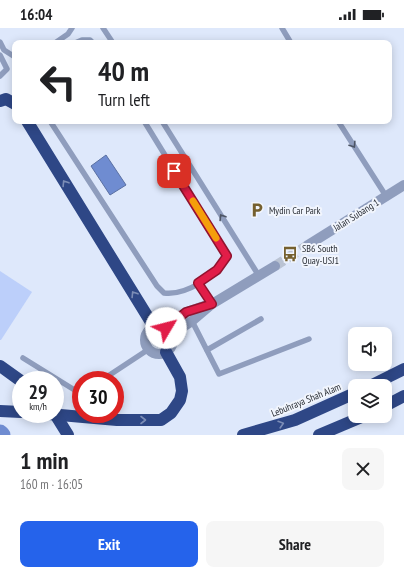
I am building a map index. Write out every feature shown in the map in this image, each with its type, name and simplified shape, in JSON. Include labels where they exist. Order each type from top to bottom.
[{"type":"highway","points":[[0,101],[6,99],[12,102]]},
{"type":"highway","points":[[29,124],[164,330]]},
{"type":"highway","points":[[64,415],[117,420],[161,420],[172,413],[180,400],[182,391],[180,377],[166,352]]},
{"type":"highway","points":[[380,379],[404,360]]},
{"type":"highway","points":[[0,366],[12,375]]},
{"type":"highway","points":[[383,379],[404,368]]},
{"type":"highway","name":"Lebuhraya Shah Alam","points":[[243,435],[295,420],[348,396]]},
{"type":"highway","points":[[392,403],[404,397]]},
{"type":"highway","points":[[0,411],[12,412]]},
{"type":"highway","points":[[61,423],[68,435]]},
{"type":"highway","points":[[319,435],[348,423]]},
{"type":"street","name":"Jalan Subang 1","points":[[308,245],[404,185]]},
{"type":"street","points":[[164,330],[172,346],[166,352],[155,353],[149,349],[146,339],[148,332],[164,330],[192,321],[212,304],[275,266]]},
{"type":"street","points":[[164,330],[186,312],[212,304]]},
{"type":"lane","points":[[59,40],[68,34],[72,28]]},
{"type":"lane","points":[[103,28],[111,40]]},
{"type":"lane","points":[[282,28],[289,40]]},
{"type":"lane","points":[[0,42],[4,50],[12,55]]},
{"type":"lane","points":[[0,55],[7,69],[0,76]]},
{"type":"lane","points":[[52,124],[164,293],[173,294],[181,292],[198,283],[217,270],[227,256],[146,124]]},
{"type":"lane","points":[[164,124],[259,276]]},
{"type":"lane","points":[[340,124],[386,196]]},
{"type":"lane","points":[[198,283],[212,304]]},
{"type":"lane","points":[[207,350],[261,319]]},
{"type":"lane","points":[[192,321],[219,374],[309,339]]},
{"type":"lane","points":[[116,371],[149,349]]},
{"type":"lane","points":[[23,358],[72,388]]},
{"type":"shaded area","points":[[0,271],[32,292],[1,340],[0,340]]},
{"type":"water","points":[[106,155],[126,185],[110,195],[91,166]]},
{"type":"tunnel","points":[[275,266],[308,245]]},
{"type":"slow traffic","points":[[193,201],[216,238]]},
{"type":"place","name":"Mydin Car Park","points":[[257,210]]},
{"type":"place","name":"SB6 South Quay-USJ1","points":[[290,254]]},
{"type":"route","points":[[166,328],[186,312],[212,304],[198,283],[221,267],[227,256],[174,171]]}]
